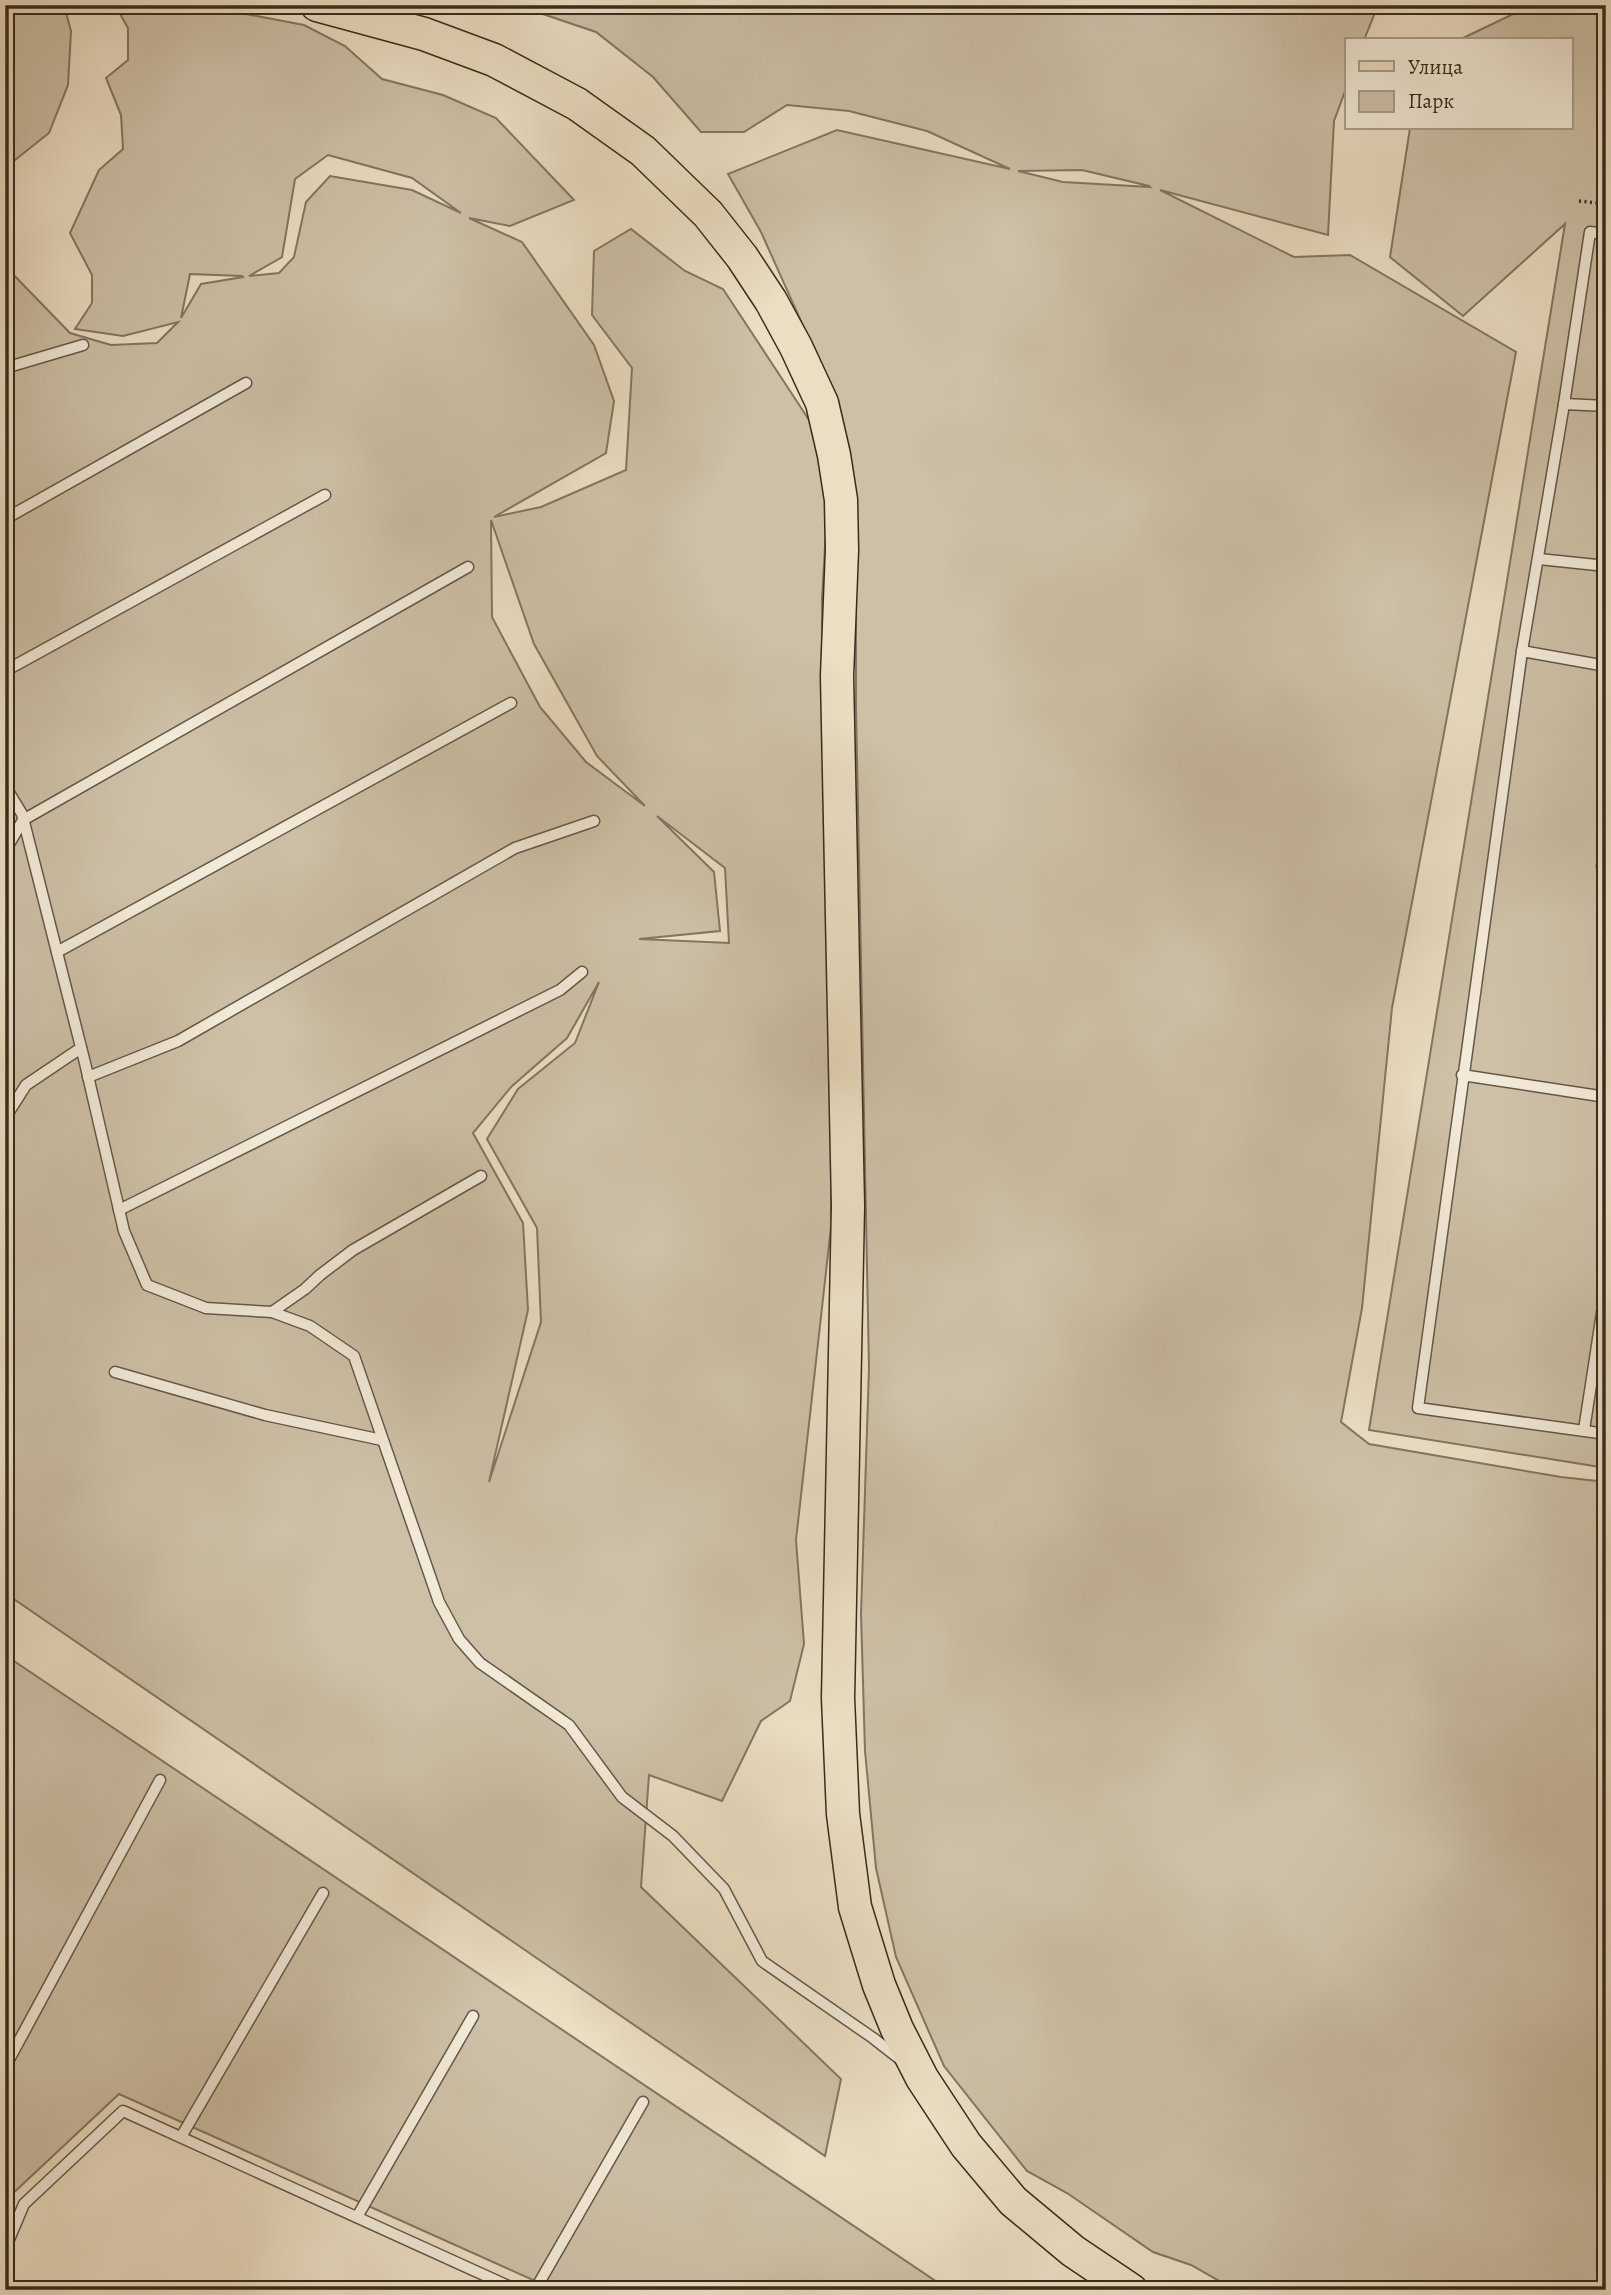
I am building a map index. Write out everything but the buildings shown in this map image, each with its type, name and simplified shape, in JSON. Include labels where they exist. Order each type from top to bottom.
[{"type":"main road","points":[[317,5],[424,34],[494,60],[577,104],[643,150],[708,214],[742,257],[772,301],[822,403],[841,500],[842,550],[836,676],[848,1206],[838,1698],[843,1814],[855,1907],[879,1986],[897,2029],[922,2078],[966,2145],[1013,2201],[1073,2251],[1131,2290]]},
{"type":"lane","points":[[1606,234],[1590,232],[1522,652],[1418,1408],[1606,1434]]},
{"type":"lane","points":[[5,368],[83,345]]},
{"type":"lane","points":[[5,519],[246,383]]},
{"type":"lane","points":[[1564,404],[1606,406]]},
{"type":"lane","points":[[5,671],[325,495]]},
{"type":"lane","points":[[1539,559],[1606,566]]},
{"type":"lane","points":[[5,851],[23,820],[468,567]]},
{"type":"lane","points":[[1522,652],[1606,666]]},
{"type":"lane","points":[[57,952],[511,703]]},
{"type":"lane","points":[[5,786],[23,820],[124,1231],[147,1285],[206,1308],[272,1312],[310,1326],[354,1356],[439,1602],[459,1639],[480,1663],[569,1725],[622,1797],[673,1836],[724,1889],[762,1961],[873,2038],[922,2078]]},
{"type":"lane","points":[[88,1077],[178,1041],[515,848],[594,821]]},
{"type":"lane","points":[[119,1210],[560,990],[582,971]]},
{"type":"lane","points":[[5,1118],[26,1086],[81,1048]]},
{"type":"lane","points":[[1462,1075],[1606,1097]]},
{"type":"lane","points":[[272,1312],[353,1250],[481,1176]]},
{"type":"lane","points":[[1584,1430],[1606,1287]]},
{"type":"lane","points":[[115,1372],[265,1415],[383,1440]]},
{"type":"lane","points":[[5,2067],[160,1780]]},
{"type":"lane","points":[[181,2137],[323,1893]]},
{"type":"lane","points":[[357,2217],[473,2016]]},
{"type":"lane","points":[[535,2290],[643,2102]]},
{"type":"lane","points":[[5,2249],[24,2204],[123,2111],[517,2290]]},
{"type":"path","points":[[1579,201],[1606,204]]},
{"type":"green space","points":[[5,5],[64,5],[71,31],[68,85],[49,133],[5,168]]},
{"type":"green space","points":[[115,5],[198,5],[304,25],[345,46],[382,79],[443,95],[496,118],[574,200],[510,226],[469,218],[522,242],[594,345],[614,401],[606,453],[494,517],[541,507],[626,470],[632,368],[592,315],[594,251],[631,229],[685,271],[723,289],[817,432],[827,511],[822,599],[824,831],[831,1043],[831,1227],[796,1540],[804,1644],[790,1701],[761,1721],[722,1801],[649,1775],[641,1887],[841,2079],[825,2156],[5,1593],[5,266],[70,333],[111,345],[157,343],[178,322],[123,336],[75,329],[92,303],[92,275],[70,233],[99,170],[123,149],[121,115],[106,78],[128,60],[128,28]],"holes":[[[328,155],[412,178],[461,213],[412,190],[330,176],[306,202],[294,257],[279,273],[249,276],[282,257],[295,179]],[[190,274],[243,277],[201,284],[181,318]],[[491,520],[534,644],[597,756],[645,806],[586,762],[540,707],[492,617]],[[657,816],[725,868],[729,943],[639,939],[720,931],[714,872]],[[599,982],[575,1043],[518,1089],[487,1139],[537,1228],[541,1322],[489,1482],[528,1310],[523,1223],[473,1133],[511,1087],[567,1038]]]},
{"type":"green space","points":[[516,5],[1373,5],[1376,10],[1365,38],[1345,38],[1345,91],[1334,121],[1328,235],[1160,190],[1294,257],[1350,255],[1516,352],[1392,1008],[1362,1308],[1341,1422],[1369,1444],[1561,1477],[1606,1482],[1606,2290],[1235,2290],[1191,2265],[1153,2252],[1067,2193],[1027,2171],[944,2066],[896,1957],[876,1868],[865,1751],[861,1614],[869,1368],[856,707],[856,568],[818,359],[761,232],[728,174],[837,130],[1010,169],[927,131],[849,111],[787,105],[744,132],[701,132],[653,77],[596,32]],"holes":[[[1082,170],[1150,187],[1063,182],[1018,171]]]},
{"type":"green space","points":[[1532,5],[1606,5],[1606,1468],[1369,1430],[1565,224],[1463,316],[1390,257],[1410,130],[1572,130],[1572,38],[1463,38]]},
{"type":"green space","points":[[5,1655],[949,2290],[541,2290],[542,2284],[119,2094],[8,2198],[5,2207]]}]
